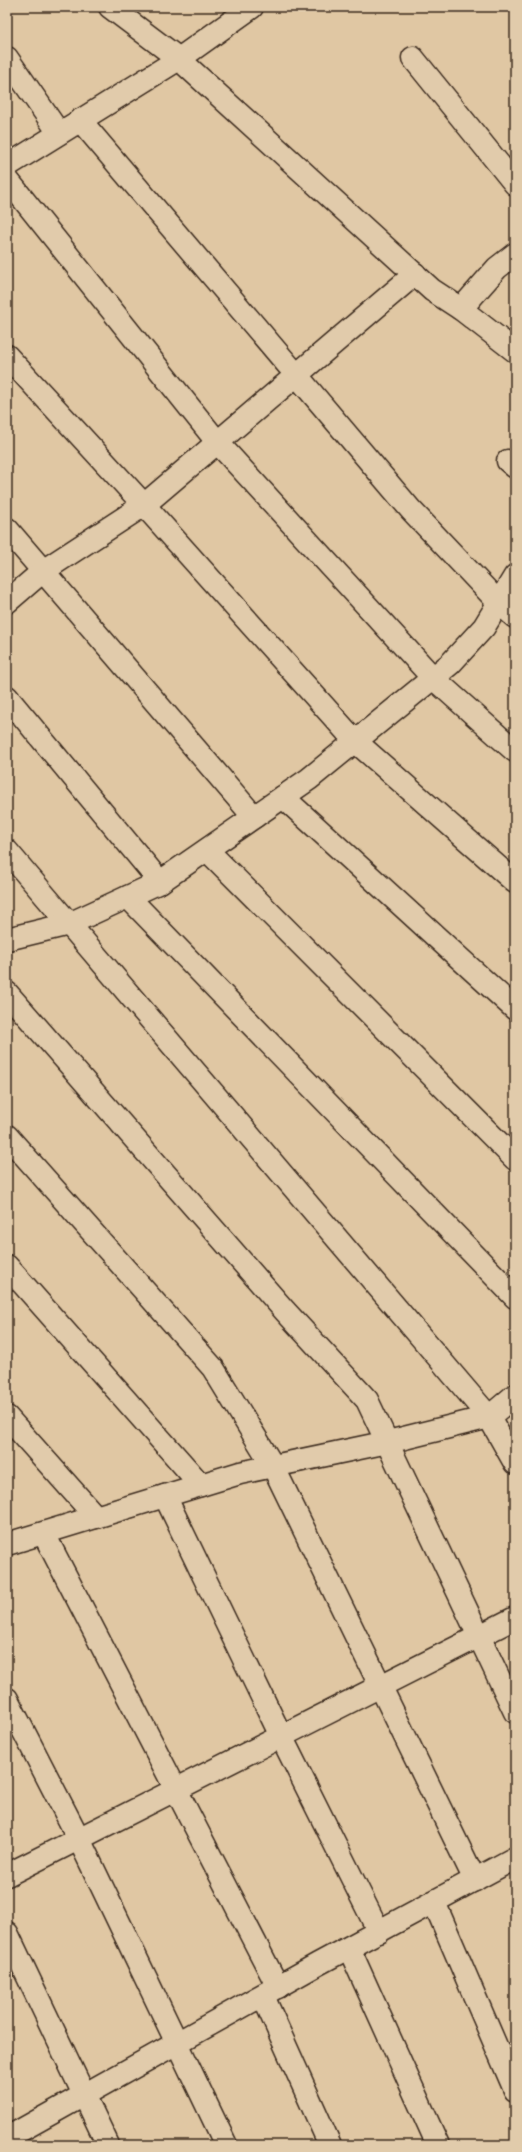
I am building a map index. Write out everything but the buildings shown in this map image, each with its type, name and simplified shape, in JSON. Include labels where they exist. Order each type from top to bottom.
[{"type":"street","points":[[110,7],[179,59],[432,290],[461,309],[515,351]]},
{"type":"street","points":[[7,166],[179,59],[252,7]]},
{"type":"street","points":[[7,58],[59,134]]},
{"type":"street","points":[[413,58],[515,184]]},
{"type":"street","points":[[80,120],[411,510],[499,603],[515,617]]},
{"type":"street","points":[[7,179],[218,443],[433,678],[515,751]]},
{"type":"street","points":[[461,309],[497,268],[515,254]]},
{"type":"street","points":[[7,602],[43,571],[144,505],[298,376],[415,274]]},
{"type":"street","points":[[7,356],[144,505],[356,741],[515,882]]},
{"type":"street","points":[[7,529],[254,817]]},
{"type":"street","points":[[7,939],[69,924],[160,882],[283,797],[356,741],[450,664],[484,627],[515,576]]},
{"type":"street","points":[[7,697],[160,882]]},
{"type":"street","points":[[283,797],[515,1009]]},
{"type":"street","points":[[207,850],[515,1159]]},
{"type":"street","points":[[7,851],[489,1418],[515,1463]]},
{"type":"street","points":[[128,897],[515,1297]]},
{"type":"street","points":[[7,992],[285,1312],[368,1400],[515,1712]]},
{"type":"street","points":[[7,1136],[213,1368],[273,1466],[475,1880]]},
{"type":"street","points":[[7,1266],[201,1485]]},
{"type":"street","points":[[7,1544],[44,1534],[240,1473],[388,1442],[489,1418],[515,1396]]},
{"type":"street","points":[[7,1417],[96,1518]]},
{"type":"street","points":[[165,1496],[281,1736],[379,1932]]},
{"type":"street","points":[[44,1534],[176,1790],[270,1992],[330,2145]]},
{"type":"street","points":[[7,1875],[515,1618]]},
{"type":"street","points":[[7,1699],[79,1839],[226,2145]]},
{"type":"street","points":[[21,2138],[84,2096],[349,1948],[515,1858]]},
{"type":"street","points":[[434,1902],[515,2090]]},
{"type":"street","points":[[7,1933],[108,2145]]},
{"type":"street","points":[[349,1948],[438,2145]]}]
